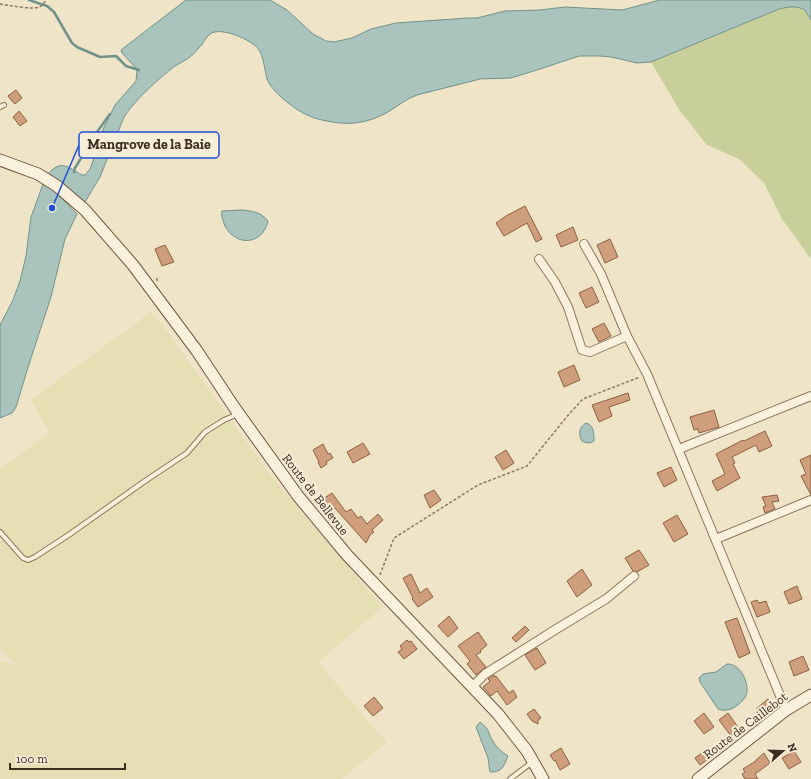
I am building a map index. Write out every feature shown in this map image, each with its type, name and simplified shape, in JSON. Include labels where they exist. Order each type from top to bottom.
[{"type":"main road","name":"Route de Bellevue","points":[[0,160],[38,174],[57,186],[85,210],[133,265],[197,351],[239,414],[298,496],[346,555],[498,714],[527,751],[543,779]]},
{"type":"main road","name":"Route de Caillebot","points":[[698,779],[786,710],[811,695]]},
{"type":"street","points":[[584,244],[600,274],[627,336],[647,374],[786,710]]},
{"type":"street","points":[[539,259],[555,282],[568,307],[582,350],[590,352],[627,336]]},
{"type":"street","points":[[679,449],[811,396]]},
{"type":"street","points":[[716,539],[811,500]]},
{"type":"street","points":[[472,687],[485,674],[606,599],[634,576]]},
{"type":"lane","points":[[0,532],[22,558],[28,560],[35,557],[187,453],[206,432],[213,427],[224,420],[239,414]]},
{"type":"lane","points":[[510,779],[533,761]]},
{"type":"path","points":[[0,4],[36,8],[40,7],[46,0]]},
{"type":"path","points":[[376,587],[394,538],[478,485],[527,466],[583,399],[647,374]]},
{"type":"shaded area","points":[[151,312],[167,331],[271,476],[383,607],[318,662],[387,742],[341,779],[0,779],[0,661],[16,665],[0,649],[0,468],[50,433],[31,400]]},
{"type":"green space","points":[[792,6],[805,10],[811,20],[811,259],[782,219],[764,183],[739,159],[707,145],[680,111],[651,62],[779,9]]},
{"type":"water","points":[[186,0],[270,0],[287,10],[313,34],[326,41],[334,42],[352,38],[371,29],[396,23],[477,18],[505,11],[540,10],[565,7],[622,10],[660,0],[811,0],[811,20],[805,10],[801,8],[792,7],[779,9],[651,62],[637,63],[611,57],[579,56],[511,78],[480,79],[417,95],[374,119],[351,123],[320,119],[309,116],[296,109],[278,95],[270,84],[267,79],[262,56],[256,46],[236,35],[221,32],[210,34],[194,54],[161,77],[129,110],[124,117],[100,177],[85,202],[63,184],[56,192],[77,214],[65,239],[51,297],[16,407],[12,413],[0,418],[0,325],[13,300],[20,281],[26,256],[31,217],[43,184],[52,188],[48,174],[57,167],[69,167],[82,175],[85,175],[90,169],[104,127],[115,105],[136,81],[137,71],[121,50]]},
{"type":"water","points":[[242,210],[259,214],[268,221],[261,235],[255,239],[242,240],[230,233],[225,226],[222,211]]},
{"type":"water","points":[[586,423],[591,426],[593,430],[594,441],[591,443],[582,441],[580,436],[580,431]]},
{"type":"water","points":[[727,664],[735,666],[742,673],[746,682],[747,692],[746,696],[738,705],[729,710],[722,710],[718,709],[700,682],[699,678],[703,674],[716,672]]},
{"type":"water","points":[[480,722],[487,729],[495,745],[508,756],[502,768],[498,771],[490,772],[488,758],[476,727]]},
{"type":"building","points":[[16,90],[22,98],[15,104],[8,96]]},
{"type":"building","points":[[19,111],[27,121],[20,126],[13,117]]},
{"type":"building","points":[[525,206],[542,239],[536,242],[527,223],[504,236],[496,223]]},
{"type":"building","points":[[573,227],[578,240],[561,247],[556,235]]},
{"type":"building","points":[[610,239],[618,257],[605,263],[597,245]]},
{"type":"building","points":[[165,245],[174,262],[162,266],[155,249]]},
{"type":"building","points":[[592,287],[599,302],[586,308],[579,293]]},
{"type":"building","points":[[604,323],[611,336],[599,342],[592,329]]},
{"type":"building","points":[[574,365],[580,380],[564,387],[558,372]]},
{"type":"building","points":[[628,393],[630,400],[609,407],[612,416],[599,422],[592,405]]},
{"type":"building","points":[[714,410],[719,427],[699,433],[698,429],[694,430],[690,417]]},
{"type":"building","points":[[765,431],[772,446],[759,452],[756,445],[732,457],[735,463],[733,464],[740,478],[717,491],[712,481],[725,474],[716,454],[743,440],[744,441]]},
{"type":"building","points":[[363,443],[370,454],[353,463],[347,452]]},
{"type":"building","points":[[323,444],[328,454],[330,453],[333,458],[326,462],[327,464],[321,468],[313,450]]},
{"type":"building","points":[[506,450],[514,463],[503,470],[495,457]]},
{"type":"building","points":[[811,455],[811,495],[801,476],[806,474],[800,460]]},
{"type":"building","points":[[671,467],[677,480],[664,487],[657,473]]},
{"type":"building","points":[[434,490],[441,500],[430,508],[424,495]]},
{"type":"building","points":[[332,493],[346,512],[351,509],[358,518],[361,516],[367,524],[378,514],[383,520],[372,530],[374,532],[370,535],[366,543],[335,508],[330,512],[320,501]]},
{"type":"building","points":[[777,495],[779,501],[772,502],[775,509],[765,513],[763,507],[766,506],[762,497]]},
{"type":"building","points":[[677,515],[688,534],[674,542],[663,523]]},
{"type":"building","points":[[639,550],[649,565],[637,572],[633,571],[625,558]]},
{"type":"building","points":[[582,569],[592,585],[577,597],[567,581]]},
{"type":"building","points":[[411,574],[420,593],[427,588],[433,597],[418,607],[412,599],[413,598],[403,578]]},
{"type":"building","points":[[797,586],[802,599],[789,604],[784,592]]},
{"type":"building","points":[[757,600],[759,603],[766,601],[770,612],[757,617],[751,602]]},
{"type":"building","points":[[449,616],[458,628],[448,637],[438,626]]},
{"type":"building","points":[[737,618],[750,653],[739,658],[725,622]]},
{"type":"building","points":[[525,626],[529,630],[516,642],[512,638]]},
{"type":"building","points":[[478,632],[487,645],[476,655],[486,667],[476,675],[467,664],[470,661],[458,646]]},
{"type":"building","points":[[407,640],[409,642],[411,641],[417,649],[404,659],[398,652],[402,649],[400,646]]},
{"type":"building","points":[[537,648],[546,663],[535,670],[525,655]]},
{"type":"building","points":[[803,656],[809,670],[794,676],[789,662]]},
{"type":"building","points":[[494,675],[509,693],[513,690],[517,697],[507,705],[497,691],[491,696],[483,687],[490,681],[488,679]]},
{"type":"building","points":[[374,697],[383,708],[373,716],[364,706]]},
{"type":"building","points":[[768,699],[776,709],[764,718],[756,709]]},
{"type":"building","points":[[534,709],[541,718],[538,720],[538,724],[532,721],[527,714]]},
{"type":"building","points":[[704,713],[714,727],[704,734],[694,721]]},
{"type":"building","points":[[728,713],[740,730],[731,736],[719,720]]},
{"type":"building","points":[[561,748],[570,764],[560,770],[555,760],[554,761],[550,755]]},
{"type":"building","points":[[706,750],[711,757],[700,765],[695,758]]},
{"type":"building","points":[[794,751],[801,762],[789,769],[782,758]]},
{"type":"building","points":[[764,753],[770,763],[755,774],[758,779],[745,779],[742,774],[745,772],[743,769],[756,761]]},
{"type":"waterway","points":[[29,0],[47,6],[54,12],[72,43],[77,47],[100,57],[116,56],[126,66],[139,70]]},
{"type":"waterway","points":[[74,172],[97,132],[110,114]]},
{"type":"place","name":"Mangrove de la Baie","points":[[52,208]]}]
